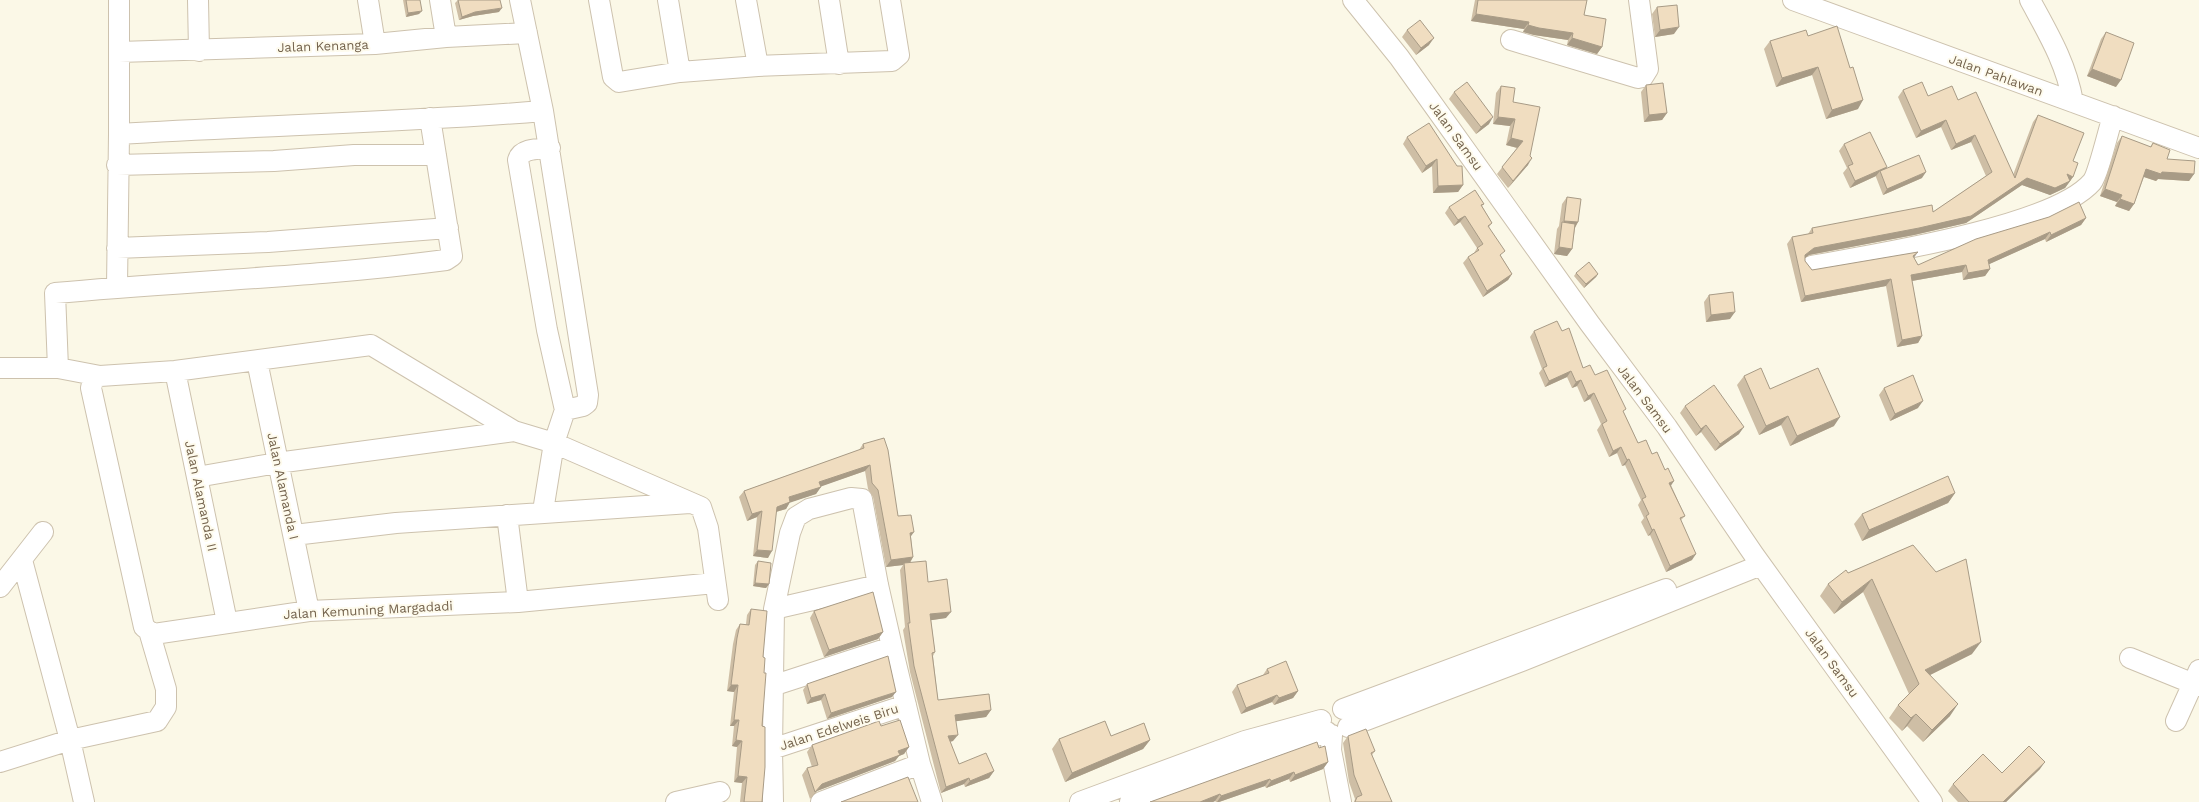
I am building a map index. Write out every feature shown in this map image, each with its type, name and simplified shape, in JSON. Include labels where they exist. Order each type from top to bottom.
[{"type":"street","points":[[117,286],[119,0]]},
{"type":"street","points":[[198,0],[199,51]]},
{"type":"street","points":[[368,0],[375,44]]},
{"type":"street","points":[[440,0],[446,37]]},
{"type":"street","points":[[520,0],[550,148],[579,325],[588,395],[587,403],[583,406],[565,410]]},
{"type":"street","points":[[599,0],[613,77],[615,81],[619,82],[680,72],[758,66],[892,61],[899,56],[890,0]]},
{"type":"street","points":[[668,0],[680,72]]},
{"type":"street","points":[[746,0],[758,66]]},
{"type":"street","points":[[829,0],[839,64]]},
{"type":"street","name":"Jalan Samsu","points":[[1353,0],[1403,63],[1590,324],[1667,427],[1757,560],[1932,802]]},
{"type":"street","points":[[1511,40],[1638,78],[1643,77],[1648,69],[1639,0]]},
{"type":"street","name":"Jalan Pahlawan","points":[[1793,0],[2199,148]]},
{"type":"street","points":[[2030,0],[2059,54],[2069,78],[2073,102]]},
{"type":"street","name":"Jalan Kenanga","points":[[119,52],[199,51],[375,44],[446,37],[527,33]]},
{"type":"street","points":[[118,149],[274,160],[354,155],[543,111]]},
{"type":"street","points":[[1811,266],[1921,246],[1993,227],[2057,206],[2075,196],[2093,182],[2113,116]]},
{"type":"street","points":[[118,149],[433,136]]},
{"type":"street","points":[[58,368],[55,293],[117,286],[363,271],[446,260],[452,256],[433,136]]},
{"type":"street","points":[[544,511],[554,443],[565,410],[547,330],[518,160],[519,155],[523,152],[550,148]]},
{"type":"street","points":[[118,248],[268,242],[448,228]]},
{"type":"street","points":[[547,330],[579,325]]},
{"type":"street","points":[[0,368],[58,368],[100,376],[175,371],[371,345],[514,431],[554,443],[695,503]]},
{"type":"street","name":"Jalan Alamanda I","points":[[257,361],[309,611]]},
{"type":"street","name":"Jalan Alamanda II","points":[[175,371],[227,622]]},
{"type":"street","points":[[0,762],[70,740],[157,721],[166,707],[166,689],[149,631],[144,627],[91,388],[93,380],[100,376]]},
{"type":"street","points":[[197,477],[278,463],[514,431]]},
{"type":"street","points":[[773,802],[772,686],[774,608],[790,533],[796,517],[809,509],[851,498],[862,499],[864,504],[878,585],[892,647],[920,764],[932,802]]},
{"type":"street","points":[[294,535],[396,523],[544,511],[695,503]]},
{"type":"street","name":"Jalan Kemuning Margadadi","points":[[149,631],[154,634],[309,611],[518,602],[717,591],[708,528],[701,507],[695,503]]},
{"type":"street","points":[[507,514],[518,602]]},
{"type":"street","points":[[0,587],[43,532]]},
{"type":"street","points":[[22,560],[70,740],[84,802]]},
{"type":"street","points":[[1130,802],[1519,654],[1757,560]]},
{"type":"street","points":[[774,608],[878,585]]},
{"type":"street","points":[[772,686],[892,647]]},
{"type":"street","points":[[2130,658],[2197,680],[2176,721]]},
{"type":"street","name":"Jalan Edelweis Biru","points":[[772,748],[906,705]]},
{"type":"street","points":[[1080,802],[1245,742],[1335,725]]},
{"type":"street","points":[[1335,725],[1331,750],[1341,802]]},
{"type":"street","points":[[821,802],[920,764]]},
{"type":"street","points":[[676,802],[720,792]]},
{"type":"building","points":[[406,0],[420,0],[422,11],[408,13]]},
{"type":"building","points":[[458,0],[500,0],[502,8],[475,12],[462,17]]},
{"type":"building","points":[[1478,0],[1587,0],[1584,15],[1606,19],[1602,47],[1572,38],[1573,33],[1539,28],[1528,25],[1529,22],[1476,14]]},
{"type":"building","points":[[1677,5],[1679,27],[1660,30],[1657,7]]},
{"type":"building","points":[[1420,20],[1434,38],[1421,48],[1407,30]]},
{"type":"building","points":[[1837,26],[1850,68],[1853,67],[1863,100],[1832,110],[1818,67],[1782,78],[1770,41],[1806,30],[1808,36]]},
{"type":"building","points":[[2106,32],[2134,43],[2121,80],[2092,69]]},
{"type":"building","points":[[1467,82],[1493,117],[1481,127],[1454,92]]},
{"type":"building","points":[[1922,82],[1928,96],[1952,86],[1958,100],[1976,92],[2015,178],[2038,115],[2084,133],[2073,161],[2078,163],[2073,177],[2067,174],[2070,181],[2055,188],[2027,178],[1971,216],[1919,228],[1814,248],[1805,255],[1805,261],[1812,270],[1918,252],[1913,256],[1918,265],[1976,239],[2049,217],[2079,202],[2086,218],[2051,235],[2050,232],[1988,260],[1990,269],[1968,273],[1966,265],[1911,275],[1922,336],[1902,340],[1891,279],[1805,296],[1792,237],[1813,233],[1812,228],[1932,205],[1933,212],[1992,172],[1975,135],[1956,144],[1946,120],[1921,131],[1903,90]]},
{"type":"building","points":[[1663,83],[1667,113],[1649,115],[1646,85]]},
{"type":"building","points":[[1501,86],[1515,88],[1513,102],[1540,107],[1530,156],[1532,158],[1513,181],[1502,167],[1523,141],[1511,138],[1515,119],[1498,117]]},
{"type":"building","points":[[1429,123],[1457,166],[1462,166],[1463,185],[1438,186],[1437,159],[1426,166],[1407,137]]},
{"type":"building","points":[[1870,132],[1887,167],[1855,181],[1848,166],[1853,164],[1844,144]]},
{"type":"building","points":[[2122,136],[2151,147],[2153,143],[2170,150],[2167,159],[2195,161],[2194,174],[2162,172],[2161,174],[2146,169],[2134,204],[2120,199],[2122,195],[2105,189]]},
{"type":"building","points":[[1919,155],[1926,172],[1887,189],[1880,171]]},
{"type":"building","points":[[1475,190],[1484,204],[1481,205],[1492,223],[1488,226],[1505,251],[1500,255],[1512,274],[1487,291],[1468,257],[1479,250],[1477,248],[1483,244],[1465,216],[1458,220],[1449,207]]},
{"type":"building","points":[[1567,197],[1581,199],[1578,222],[1564,221]]},
{"type":"building","points":[[1562,222],[1575,224],[1572,249],[1559,247]]},
{"type":"building","points":[[1589,262],[1598,274],[1586,284],[1576,273]]},
{"type":"building","points":[[1733,292],[1735,312],[1711,315],[1709,295]]},
{"type":"building","points":[[1557,321],[1562,331],[1569,328],[1583,368],[1590,365],[1595,375],[1607,370],[1626,409],[1623,411],[1638,443],[1646,440],[1652,454],[1657,452],[1665,470],[1668,468],[1674,481],[1669,483],[1685,516],[1680,518],[1696,554],[1670,566],[1654,529],[1652,530],[1646,516],[1649,514],[1642,499],[1646,497],[1629,459],[1627,460],[1621,447],[1613,451],[1602,424],[1607,421],[1594,393],[1588,396],[1581,380],[1576,382],[1571,371],[1549,381],[1543,368],[1547,366],[1534,331]]},
{"type":"building","points":[[1761,368],[1770,389],[1818,368],[1840,417],[1797,436],[1788,416],[1766,426],[1744,376]]},
{"type":"building","points":[[1913,375],[1923,401],[1895,414],[1884,388]]},
{"type":"building","points":[[1714,385],[1744,427],[1720,444],[1706,425],[1701,429],[1685,406]]},
{"type":"building","points":[[884,438],[888,450],[898,516],[911,515],[914,532],[910,533],[913,557],[891,560],[878,490],[872,483],[870,465],[819,482],[821,487],[789,497],[790,502],[777,507],[772,551],[757,550],[762,511],[752,514],[744,491],[864,448],[863,444]]},
{"type":"building","points":[[1948,476],[1955,493],[1869,530],[1862,514]]},
{"type":"building","points":[[1913,545],[1936,572],[1966,559],[1981,642],[1925,670],[1958,704],[1932,730],[1916,714],[1911,718],[1898,705],[1919,684],[1872,579],[1842,602],[1828,584],[1846,570],[1848,573]]},
{"type":"building","points":[[758,561],[771,563],[769,584],[755,583]]},
{"type":"building","points":[[926,561],[928,582],[947,579],[951,612],[930,614],[935,652],[932,653],[938,700],[989,694],[991,710],[955,715],[958,735],[948,736],[959,764],[986,753],[994,771],[970,781],[969,778],[946,787],[914,666],[908,623],[910,623],[904,563]]},
{"type":"building","points":[[873,592],[883,632],[829,650],[814,611]]},
{"type":"building","points":[[751,609],[767,611],[763,657],[765,658],[764,673],[766,673],[762,726],[765,727],[765,767],[762,802],[744,802],[747,777],[738,776],[742,741],[736,740],[739,720],[734,720],[738,685],[731,685],[740,624],[749,625]]},
{"type":"building","points":[[888,656],[896,692],[831,713],[825,694],[811,698],[807,684]]},
{"type":"building","points":[[1286,661],[1298,691],[1279,698],[1277,695],[1246,708],[1237,685],[1269,673],[1267,669]]},
{"type":"building","points":[[900,720],[909,747],[898,751],[900,755],[822,784],[815,792],[807,768],[818,765],[812,745],[879,721],[881,726]]},
{"type":"building","points":[[1105,721],[1111,736],[1144,723],[1150,740],[1072,773],[1059,739]]},
{"type":"building","points":[[1366,729],[1375,751],[1371,753],[1392,802],[1355,802],[1357,797],[1362,795],[1354,775],[1348,736]]},
{"type":"building","points":[[1317,742],[1319,748],[1325,746],[1328,762],[1295,775],[1294,772],[1271,781],[1270,779],[1221,796],[1220,794],[1200,802],[1150,802]]},
{"type":"building","points":[[2029,746],[2045,762],[2003,802],[1969,802],[1953,784],[1983,754],[2002,773]]},
{"type":"building","points":[[908,777],[918,802],[841,802]]}]
